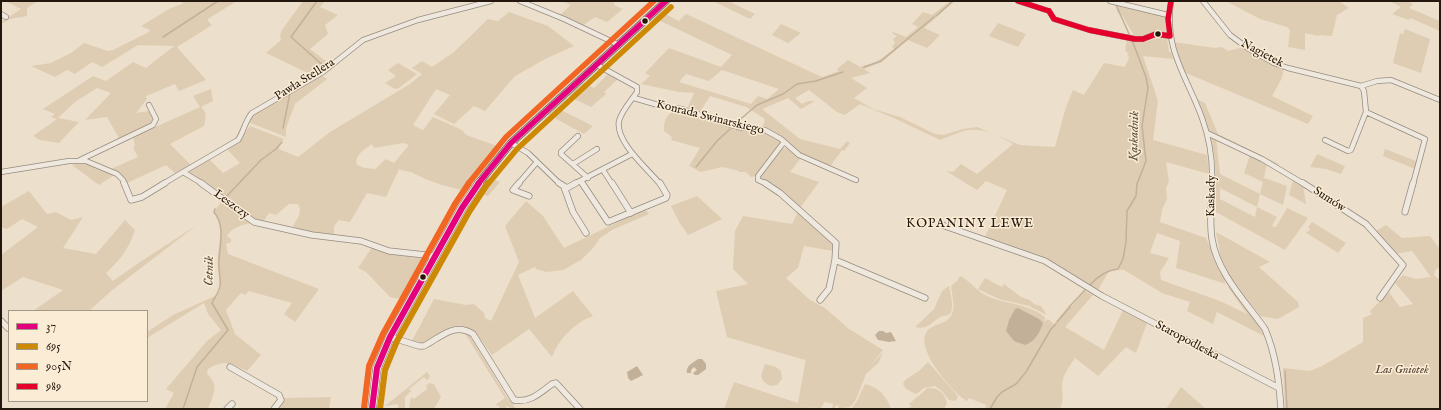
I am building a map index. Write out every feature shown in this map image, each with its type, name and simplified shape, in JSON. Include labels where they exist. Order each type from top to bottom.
[{"type":"street","name":"Pawła Stellera","points":[[183,172],[238,140],[243,133],[247,119],[252,113],[324,72],[363,40],[418,20],[491,1]]},
{"type":"street","points":[[520,1],[564,19],[620,45]]},
{"type":"street","points":[[372,409],[374,382],[377,368],[390,337],[471,193],[511,143],[620,45],[666,1]]},
{"type":"street","points":[[1018,1],[1049,11],[1054,19],[1089,30],[1141,39],[1156,34],[1170,36]]},
{"type":"street","points":[[1110,1],[1168,15]]},
{"type":"street","name":"Kaskady","points":[[1171,1],[1168,15],[1170,36],[1176,60],[1200,111],[1208,133],[1212,163],[1211,229],[1214,249],[1226,273],[1265,329],[1274,353],[1279,388]]},
{"type":"street","name":"Nagietek","points":[[1203,1],[1230,35],[1263,57],[1288,68],[1361,86],[1376,81],[1391,80],[1440,100]]},
{"type":"street","points":[[1,14],[6,17]]},
{"type":"street","points":[[581,181],[606,220],[611,222],[666,198],[667,196],[659,181],[632,154],[620,133],[618,126],[638,91],[635,85],[597,65]]},
{"type":"street","points":[[1325,140],[1348,151],[1351,150],[1366,112],[1364,91],[1361,86]]},
{"type":"street","name":"Konrada Swinarskiego","points":[[634,98],[665,107],[682,110],[737,127],[765,130],[778,136],[799,155],[856,180]]},
{"type":"street","points":[[1,172],[80,160],[153,125],[156,119],[149,106]]},
{"type":"street","points":[[1366,112],[1425,139],[1405,212]]},
{"type":"street","name":"Sumów","points":[[1208,133],[1256,156],[1290,175],[1366,224],[1403,265],[1380,298]]},
{"type":"street","points":[[578,136],[561,152],[561,154],[588,178]]},
{"type":"street","points":[[784,142],[758,176],[758,180],[771,186],[836,243],[835,260],[829,289],[820,300]]},
{"type":"street","points":[[511,143],[528,153],[564,188],[573,212],[586,233]]},
{"type":"street","points":[[573,164],[597,149]]},
{"type":"street","points":[[564,188],[569,188],[632,154]]},
{"type":"street","points":[[80,160],[91,162],[117,174],[123,180],[131,200],[142,197],[183,172]]},
{"type":"street","points":[[528,196],[513,190],[537,162]]},
{"type":"street","points":[[603,170],[631,212]]},
{"type":"street","name":"Leszczy","points":[[183,172],[193,177],[254,222],[312,235],[361,241],[389,251],[435,256]]},
{"type":"street","name":"Staropodleska","points":[[942,225],[1045,261],[1095,292],[1279,388]]},
{"type":"street","points":[[835,260],[925,298]]},
{"type":"street","points":[[1,321],[8,328]]},
{"type":"street","points":[[390,337],[419,346],[424,346],[451,330],[464,328],[473,334],[514,400],[528,400],[552,384],[556,383],[580,409]]},
{"type":"street","points":[[230,367],[279,395],[280,400],[274,409]]},
{"type":"street","points":[[1279,388],[1280,409]]},
{"type":"street","points":[[227,409],[232,404]]},
{"type":"green space","points":[[5,1],[38,1],[27,8],[27,16],[10,19],[1,24],[1,22],[21,9]]},
{"type":"green space","points":[[179,1],[237,1],[208,19],[212,25],[177,47],[206,80],[179,91],[175,84],[146,96],[147,99],[136,113],[149,111],[155,119],[155,122],[120,140],[107,117],[85,120],[111,93],[97,88],[75,102],[58,118],[79,122],[59,143],[40,140],[33,136],[57,119],[51,117],[55,114],[43,109],[93,76],[106,81],[133,62],[146,68],[174,46],[138,45],[102,67],[92,62],[75,74],[67,70],[55,77],[31,66],[51,63],[71,53],[84,43],[108,51],[113,50],[149,32],[150,30],[141,26],[169,9],[184,3]]},
{"type":"green space","points":[[303,1],[325,1],[320,7],[338,15],[325,25],[328,34],[310,49],[331,65],[314,76],[266,53],[281,40],[280,35],[282,30]]},
{"type":"green space","points":[[562,1],[609,1],[615,3],[614,5],[623,9],[607,22],[595,17],[582,26],[560,15],[571,5]]},
{"type":"green space","points":[[713,1],[728,1],[755,14],[750,19]]},
{"type":"green space","points":[[950,1],[955,1],[924,28],[940,35],[927,48],[908,40],[882,62],[864,69],[870,73],[851,78],[867,88],[854,98],[873,109],[900,117],[935,134],[943,135],[963,129],[977,127],[1020,145],[1055,147],[1066,107],[1073,90],[1084,95],[1104,63],[1125,67],[1129,58],[1127,52],[1125,51],[1127,39],[1145,42],[1157,38],[1167,39],[1169,52],[1171,52],[1173,59],[1143,56],[1158,101],[1153,140],[1207,155],[1209,174],[1166,162],[1169,182],[1166,188],[1167,199],[1162,210],[1160,222],[1206,238],[1226,284],[1176,268],[1180,241],[1157,233],[1150,253],[1169,258],[1160,272],[1161,280],[1220,301],[1247,314],[1228,287],[1231,286],[1258,324],[1264,336],[1217,312],[1213,324],[1187,311],[1190,302],[1162,293],[1124,270],[1113,269],[1109,271],[1098,290],[1051,261],[985,237],[1007,190],[986,181],[977,190],[946,171],[953,172],[961,164],[977,174],[1013,144],[993,134],[981,130],[970,130],[940,140],[860,104],[845,115],[837,112],[809,90],[795,98],[802,104],[808,101],[815,101],[801,109],[788,98],[762,109],[800,139],[840,149],[847,141],[850,143],[844,151],[842,150],[831,165],[833,167],[800,154],[785,139],[763,126],[765,119],[746,107],[710,96],[700,112],[687,109],[694,93],[679,92],[641,84],[650,76],[645,73],[669,48],[721,67],[732,55],[654,18],[661,12],[679,21],[686,14],[822,77],[839,71],[837,69],[848,60],[860,67],[875,63],[894,49],[892,47],[895,43],[893,39],[897,36],[892,33],[893,32],[906,37],[918,27],[912,24],[923,12],[932,15]],"holes":[[[722,70],[779,89],[767,99],[758,96],[751,104],[679,82],[686,74],[709,81]]]},
{"type":"green space","points":[[1226,1],[1339,1],[1349,8],[1337,15],[1332,36],[1319,36],[1305,33],[1305,50],[1288,47],[1290,30],[1287,27],[1260,19]]},
{"type":"green space","points":[[1390,1],[1408,1],[1413,4],[1409,8],[1440,21],[1440,31],[1410,18],[1409,20],[1392,14],[1401,7]]},
{"type":"green space","points":[[1115,3],[1166,15],[1166,32],[1135,37],[1122,15],[1118,13]]},
{"type":"green space","points":[[509,12],[548,26],[574,46],[547,58],[515,76],[485,111],[474,106],[454,124],[434,114],[450,95],[436,89],[413,125],[423,130],[433,117],[462,130],[466,135],[503,148],[468,191],[438,184],[411,172],[399,169],[386,197],[367,193],[350,222],[339,220],[334,226],[334,236],[299,230],[293,226],[300,213],[298,204],[289,204],[276,215],[269,213],[263,222],[254,219],[188,173],[209,159],[223,173],[240,163],[227,149],[239,140],[250,126],[284,139],[280,143],[279,149],[298,157],[330,132],[410,84],[422,74],[412,68],[422,61],[432,67],[454,52],[488,19],[498,21]],"holes":[[[403,143],[409,145],[394,163],[386,159],[375,169],[357,165],[356,161],[359,155],[363,150],[372,144],[374,148]]]},
{"type":"green space","points":[[998,23],[1026,34],[1018,47],[989,36]]},
{"type":"green space","points":[[781,24],[801,33],[788,43],[772,35]]},
{"type":"green space","points":[[1405,29],[1430,39],[1421,73],[1393,63],[1400,33],[1403,34]]},
{"type":"green space","points":[[1173,42],[1215,48],[1222,47],[1228,51],[1243,47],[1284,68],[1282,78],[1272,96],[1313,116],[1308,124],[1186,73],[1197,99],[1205,103],[1218,134],[1279,164],[1278,166],[1209,131],[1180,64]]},
{"type":"green space","points":[[398,63],[417,74],[399,88],[395,89],[385,83],[396,76],[388,70]]},
{"type":"green space","points":[[608,74],[618,79],[604,92],[606,94],[591,107],[568,96],[583,83],[594,88]]},
{"type":"green space","points":[[321,75],[327,79],[295,104],[286,128],[286,137],[248,122],[251,116]]},
{"type":"green space","points":[[211,89],[213,101],[201,107],[206,115],[204,126],[170,144],[191,165],[176,174],[166,165],[127,183],[123,177],[111,169],[138,157],[133,147],[135,146],[133,137],[200,107],[193,96]]},
{"type":"green space","points":[[565,97],[568,98],[557,108],[593,126],[584,134],[547,114]]},
{"type":"green space","points":[[677,110],[734,128],[733,130],[735,131],[737,129],[742,129],[768,134],[778,139],[781,143],[755,176],[751,177],[746,172],[740,172],[722,167],[701,172],[689,166],[700,148],[671,140],[672,137],[664,131],[664,124],[667,118],[671,112]]},
{"type":"green space","points":[[1211,136],[1216,138],[1220,174],[1260,194],[1257,207],[1277,217],[1272,226],[1276,227],[1287,208],[1308,218],[1285,250],[1216,212],[1215,161]],"holes":[[[1220,188],[1257,207],[1255,217],[1220,199]]]},
{"type":"green space","points":[[787,148],[801,158],[790,172],[819,182],[800,208],[775,187],[774,184],[760,179],[781,149]]},
{"type":"green space","points":[[1385,149],[1416,161],[1415,169],[1383,156]]},
{"type":"green space","points":[[1317,154],[1345,166],[1341,174],[1326,169],[1310,167]]},
{"type":"green space","points":[[1250,155],[1267,163],[1264,178],[1287,186],[1283,205],[1260,194],[1263,182],[1244,173]]},
{"type":"green space","points":[[79,162],[88,163],[114,175],[99,185],[72,165]]},
{"type":"green space","points":[[487,177],[500,182],[488,196],[477,193]]},
{"type":"green space","points":[[1293,180],[1303,185],[1306,204],[1289,195]]},
{"type":"green space","points":[[29,191],[47,214],[56,212],[71,220],[83,217],[63,248],[96,254],[125,220],[135,230],[124,254],[106,273],[113,281],[197,225],[111,291],[90,310],[34,310],[63,290],[23,277],[1,291],[1,255],[38,227],[22,219],[7,229],[1,227],[1,207]]},
{"type":"green space","points":[[697,196],[722,219],[688,235],[671,206]]},
{"type":"green space","points":[[222,201],[251,223],[238,227],[229,233],[227,236],[231,239],[231,242],[226,244],[228,254],[319,289],[295,322],[284,314],[292,303],[249,291],[245,295],[241,293],[226,310],[235,334],[261,355],[247,371],[224,363],[208,369],[207,374],[211,378],[214,391],[208,409],[165,409],[174,393],[166,389],[207,341],[221,330],[208,314],[204,303],[148,337],[148,331],[173,315],[215,296],[219,291],[220,282],[218,260],[220,230],[217,217],[213,213]]},
{"type":"green space","points":[[526,201],[543,216],[564,248],[645,209],[649,214],[612,230],[600,238],[593,248],[581,260],[563,270],[546,272],[536,269],[535,267],[518,275],[535,318],[573,291],[593,316],[586,319],[568,332],[555,350],[552,357],[529,329],[492,355],[474,332],[462,326],[455,326],[447,329],[423,344],[412,341],[434,299],[466,305],[474,304],[484,313],[485,318],[491,321],[519,262],[505,226]]},
{"type":"green space","points":[[798,212],[833,243],[833,251],[804,246],[798,268],[786,278],[810,300],[825,308],[849,329],[883,350],[867,370],[883,352],[879,362],[866,374],[857,397],[853,404],[849,407],[838,409],[839,405],[835,406],[835,409],[832,409],[833,404],[825,402],[822,407],[818,409],[798,403],[806,358],[805,360],[727,337],[716,291],[748,284],[733,269],[735,231],[743,216],[792,224]]},
{"type":"green space","points":[[1312,222],[1346,243],[1338,253],[1305,232],[1309,231],[1310,229],[1308,227]]},
{"type":"green space","name":"Las Gniotek","points":[[1386,225],[1402,238],[1430,236],[1440,249],[1440,269],[1438,268],[1435,271],[1434,275],[1440,280],[1440,409],[1285,409],[1283,368],[1310,371],[1322,366],[1363,342],[1363,318],[1372,314],[1370,311],[1389,292],[1400,307],[1413,304],[1395,283],[1403,275],[1416,279],[1431,277],[1412,251],[1395,254],[1374,232]]},
{"type":"green space","points":[[1216,232],[1270,262],[1259,267],[1298,302],[1299,307],[1278,319],[1260,316],[1230,276],[1218,254],[1220,253]]},
{"type":"green space","points":[[372,247],[388,253],[429,259],[406,300],[390,297],[366,272],[358,268]]},
{"type":"green space","points":[[960,276],[985,295],[1000,301],[1029,308],[1044,316],[1044,322],[1048,319],[1054,324],[1069,305],[1071,307],[1085,291],[1093,295],[1065,327],[1104,350],[1123,310],[1147,323],[1136,353],[1126,347],[1098,376],[1075,358],[1067,370],[1063,380],[1060,409],[985,409],[986,405],[969,398],[967,401],[945,380],[931,360],[926,350],[924,340],[928,330],[950,318],[953,309],[951,286]]},
{"type":"green space","points":[[985,278],[1002,287],[1004,284],[1021,297],[1041,306],[1047,315],[1029,306],[999,299],[978,289]]},
{"type":"green space","points":[[949,286],[952,299],[950,314],[940,317],[926,327],[915,327],[934,309],[942,291]]},
{"type":"green space","points":[[464,332],[470,336],[508,399],[514,403],[513,405],[516,409],[512,409],[507,406],[505,409],[499,409],[499,406],[495,405],[505,398]]},
{"type":"green space","points":[[928,362],[957,395],[958,398],[955,401],[949,400],[942,391],[935,386],[924,388],[916,394],[906,389],[903,384],[905,380],[919,371]]},
{"type":"green space","points":[[765,364],[776,367],[781,371],[782,379],[777,385],[770,386],[763,381],[761,376]]},
{"type":"green space","points":[[427,372],[430,376],[427,380],[424,377],[409,389],[411,391],[405,397],[405,409],[398,409],[398,404],[385,406]]},
{"type":"green space","points":[[734,382],[816,409],[724,409]]},
{"type":"green space","points":[[429,383],[434,384],[441,397],[434,409],[409,409],[411,397],[414,399],[427,389],[426,386]]},
{"type":"green space","points":[[865,384],[878,390],[887,400],[891,409],[852,408]]},
{"type":"green space","points":[[1181,387],[1206,409],[1166,409]]},
{"type":"green space","points":[[928,388],[940,391],[944,396],[947,403],[944,409],[908,409],[911,406],[909,404]]},
{"type":"green space","points":[[331,397],[329,409],[278,409],[284,398]]},
{"type":"shaded area","points":[[1018,308],[1039,319],[1043,323],[1039,333],[1032,342],[1025,345],[1014,341],[1006,331],[1009,320],[1015,309]]},
{"type":"shaded area","points":[[879,331],[886,333],[891,332],[896,341],[889,342],[878,340],[875,335]]},
{"type":"shaded area","points":[[698,359],[702,359],[706,364],[706,369],[698,375],[695,375],[693,373],[697,370],[694,367],[691,370],[691,373],[687,373],[687,368]]},
{"type":"shaded area","points":[[637,366],[643,375],[631,381],[628,378],[627,372]]},
{"type":"waterway","points":[[163,37],[218,1]]},
{"type":"waterway","name":"Cetnik","points":[[317,1],[291,37],[326,68]]},
{"type":"waterway","points":[[936,16],[953,1]]},
{"type":"waterway","name":"Kaskadnik","points":[[1116,5],[1130,36]]},
{"type":"waterway","points":[[864,67],[881,61],[934,17]]},
{"type":"waterway","name":"Kaskadnik","points":[[1090,285],[1102,274],[1118,269],[1123,259],[1126,242],[1127,211],[1136,196],[1137,184],[1146,161],[1142,126],[1148,88],[1146,77],[1132,40]]},
{"type":"waterway","points":[[736,123],[757,105],[783,94],[797,84],[816,81],[843,72]]},
{"type":"waterway","name":"Cetnik","points":[[283,128],[290,93]]},
{"type":"waterway","points":[[696,167],[717,141],[730,129]]},
{"type":"waterway","name":"Cetnik","points":[[226,197],[261,160],[276,149],[282,142]]},
{"type":"waterway","name":"Cetnik","points":[[183,409],[197,367],[228,330],[212,303],[219,290],[220,284],[219,260],[221,231],[218,218],[214,212],[215,209]]},
{"type":"waterway","name":"Kaskadnik","points":[[1070,306],[1085,290]]},
{"type":"waterway","name":"Kaskadnik","points":[[1057,322],[1070,307]]},
{"type":"waterway","name":"Kaskadnik","points":[[990,409],[997,397],[1002,392],[1016,384],[1026,372],[1051,329],[1056,324]]},
{"type":"waterway","points":[[1285,371],[1287,409]]},
{"type":"transit line","name":"905N","points":[[364,408],[369,366],[383,334],[455,204],[473,177],[506,137],[654,1]]},
{"type":"transit line","name":"37","points":[[372,409],[377,368],[390,337],[462,208],[480,181],[511,143],[666,1]]},
{"type":"transit line","name":"989","points":[[1018,1],[1049,11]]},
{"type":"transit line","name":"989","points":[[1170,36],[1168,19],[1171,1]]},
{"type":"transit line","name":"695","points":[[380,409],[385,370],[397,341],[469,212],[486,186],[517,149],[671,7]]},
{"type":"transit line","name":"989","points":[[1049,11],[1054,19],[1089,30],[1135,39],[1143,39],[1156,34],[1170,36]]},
{"type":"district","name":"KOPANINY LEWE","points":[[970,224]]}]
